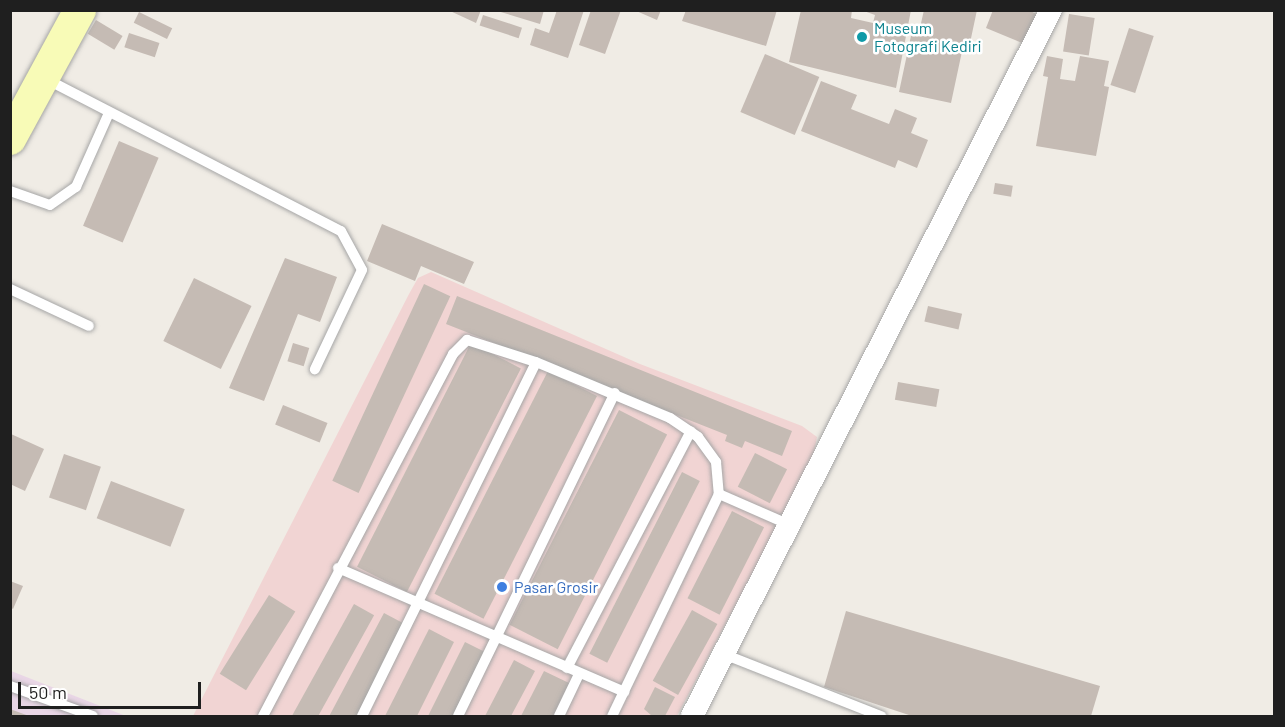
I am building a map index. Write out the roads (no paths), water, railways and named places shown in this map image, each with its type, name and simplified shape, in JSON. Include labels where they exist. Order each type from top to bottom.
[{"type":"main road","points":[[12,131],[80,10]]},
{"type":"street","points":[[692,717],[726,655],[1051,10]]},
{"type":"lane","points":[[43,78],[341,231],[362,270],[315,369]]},
{"type":"lane","points":[[10,191],[50,205],[76,187],[109,113]]},
{"type":"lane","points":[[10,289],[89,326]]},
{"type":"lane","points":[[263,717],[338,568],[459,345],[473,340],[615,393],[691,431],[716,462],[719,494],[612,717]]},
{"type":"lane","points":[[362,717],[536,362]]},
{"type":"lane","points":[[458,717],[615,393]]},
{"type":"lane","points":[[567,668],[691,431]]},
{"type":"lane","points":[[719,494],[790,525]]},
{"type":"lane","points":[[338,568],[624,692]]},
{"type":"lane","points":[[726,655],[881,717]]},
{"type":"lane","points":[[559,717],[579,674]]},
{"type":"lane","points":[[10,686],[93,717]]},
{"type":"place","name":"Museum Fotografi Kediri","points":[[862,37]]},
{"type":"place","name":"Pasar Grosir","points":[[502,587]]}]
